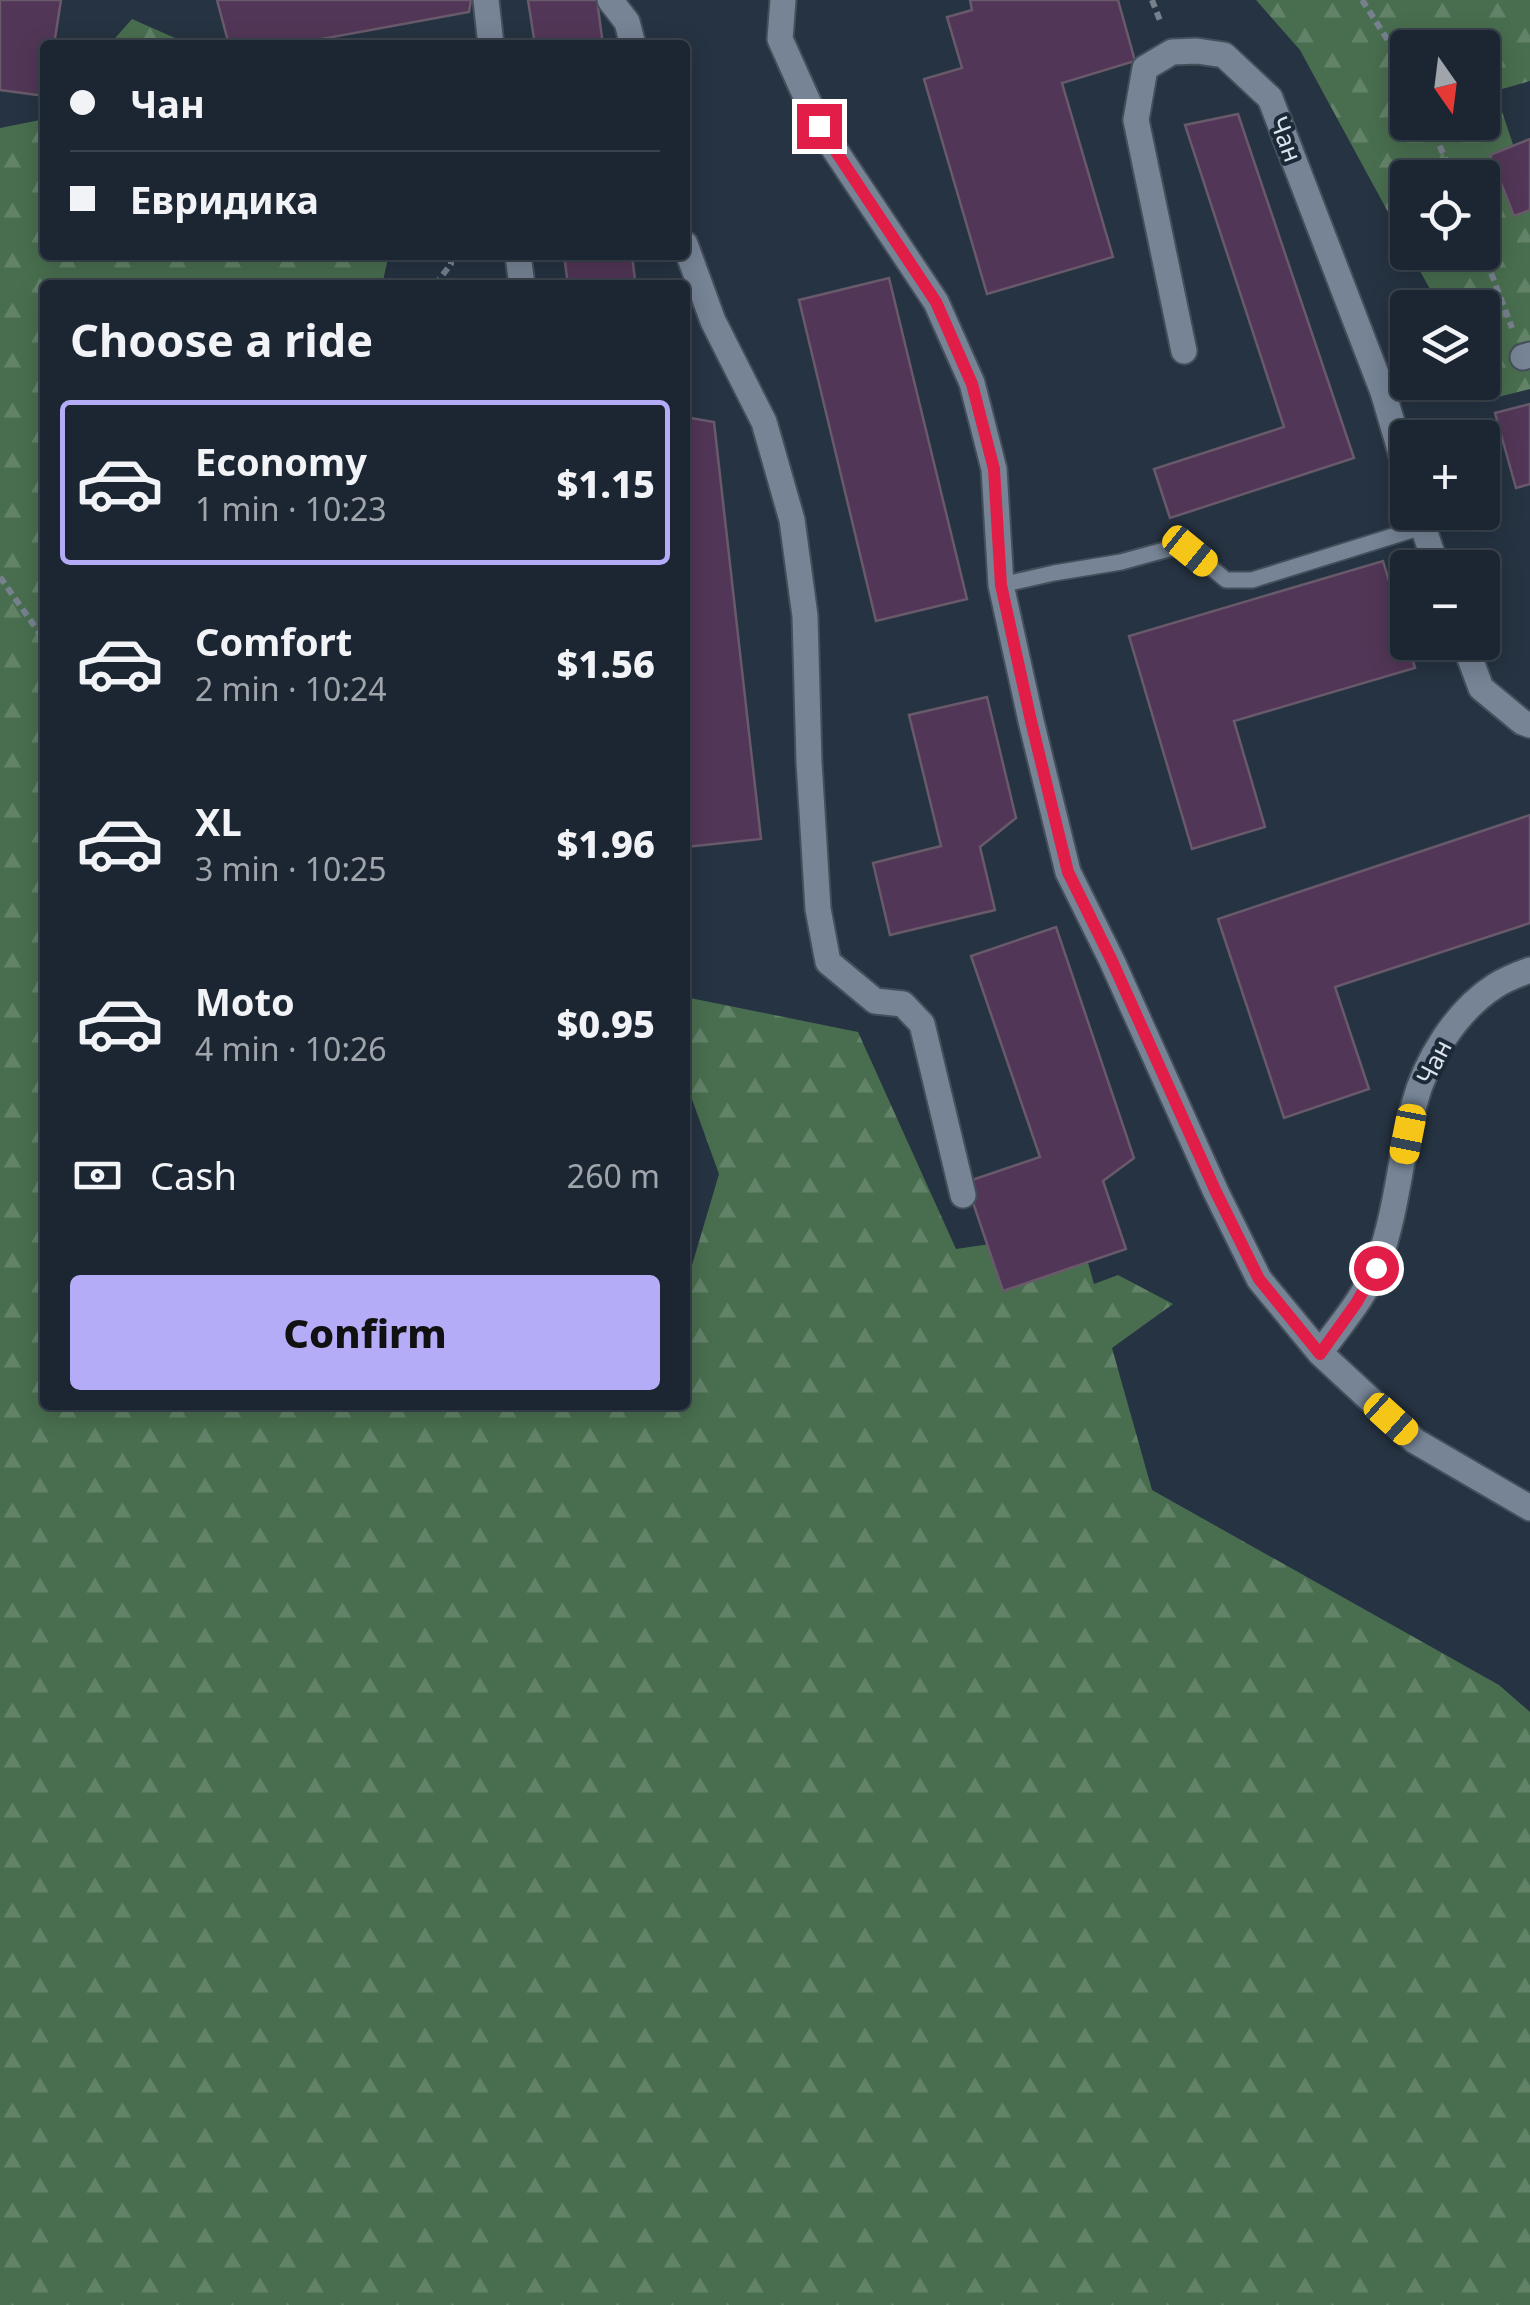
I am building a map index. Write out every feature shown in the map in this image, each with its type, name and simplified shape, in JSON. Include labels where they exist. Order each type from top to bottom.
[{"type":"street","points":[[486,0],[490,40]]},
{"type":"street","points":[[610,0],[626,22],[631,40]]},
{"type":"street","points":[[783,0],[780,39],[819,126],[936,302],[972,384],[994,469],[1001,585],[1068,872],[1259,1279],[1320,1354],[1415,1441],[1530,1508]]},
{"type":"street","name":"Чан","points":[[1184,352],[1136,120],[1145,68],[1172,52],[1197,51],[1224,55],[1270,98],[1391,420]]},
{"type":"street","points":[[690,258],[713,321],[764,422],[792,520],[805,616],[808,762],[818,910],[828,962],[875,1002],[903,1004],[922,1024],[962,1196]]},
{"type":"street","points":[[1471,660],[1481,688],[1530,725]]},
{"type":"street","name":"Чан","points":[[1320,1354],[1376,1268],[1390,1226],[1414,1102],[1429,1065],[1448,1032],[1467,1011],[1494,987],[1530,970]]},
{"type":"lane","points":[[1001,585],[1172,548],[1190,551],[1226,580],[1252,580],[1392,530]]},
{"type":"path","points":[[1362,0],[1390,43]]},
{"type":"path","points":[[1491,270],[1527,356]]},
{"type":"path","points":[[0,578],[40,634]]},
{"type":"green space","points":[[1256,0],[1530,0],[1530,81],[1500,90],[1500,30],[1390,30],[1390,140],[1500,140],[1500,106],[1530,195],[1530,389],[1500,396],[1500,290],[1431,290],[1419,270],[1500,270],[1500,160],[1390,160],[1390,216],[1300,50]]},
{"type":"green space","points":[[132,19],[179,40],[113,40]]},
{"type":"green space","points":[[40,120],[40,260],[387,263],[383,280],[40,280],[40,1410],[690,1410],[690,1272],[719,1174],[690,1094],[690,998],[858,1032],[956,1249],[1079,1231],[1094,1284],[1118,1275],[1173,1304],[1112,1348],[1152,1490],[1499,1685],[1530,1712],[1530,2305],[0,2305],[0,128]]},
{"type":"building","points":[[0,0],[61,0],[55,40],[40,40],[40,95],[0,90]]},
{"type":"building","points":[[217,0],[471,0],[469,12],[316,40],[228,40]]},
{"type":"building","points":[[528,0],[597,0],[602,40],[534,40]]},
{"type":"building","points":[[970,0],[1118,0],[1135,61],[1062,83],[1113,257],[987,294],[924,79],[962,68],[947,17],[972,10]]},
{"type":"building","points":[[1238,114],[1354,458],[1170,518],[1154,469],[1284,427],[1185,125]]},
{"type":"building","points":[[1530,139],[1530,210],[1514,216],[1500,180],[1500,160],[1492,160],[1490,155]]},
{"type":"building","points":[[565,260],[633,260],[635,280],[567,280]]},
{"type":"building","points":[[889,278],[967,599],[876,621],[799,300]]},
{"type":"building","points":[[1530,404],[1530,484],[1516,488],[1495,413]]},
{"type":"building","points":[[690,418],[714,422],[761,839],[690,846]]},
{"type":"building","points":[[1383,561],[1390,584],[1390,660],[1413,660],[1415,668],[1234,721],[1265,827],[1192,849],[1129,636]]},
{"type":"building","points":[[987,697],[1016,818],[980,847],[995,910],[890,935],[873,863],[941,846],[909,715]]},
{"type":"building","points":[[1530,815],[1530,923],[1335,987],[1369,1089],[1284,1118],[1218,919]]},
{"type":"building","points":[[1056,927],[1134,1158],[1103,1181],[1126,1249],[1003,1291],[966,1182],[1040,1157],[971,956]]},
{"type":"route","points":[[819,126],[936,302],[972,384],[994,469],[1001,585],[1068,872],[1216,1192],[1259,1279],[1320,1354],[1376,1268]]}]
